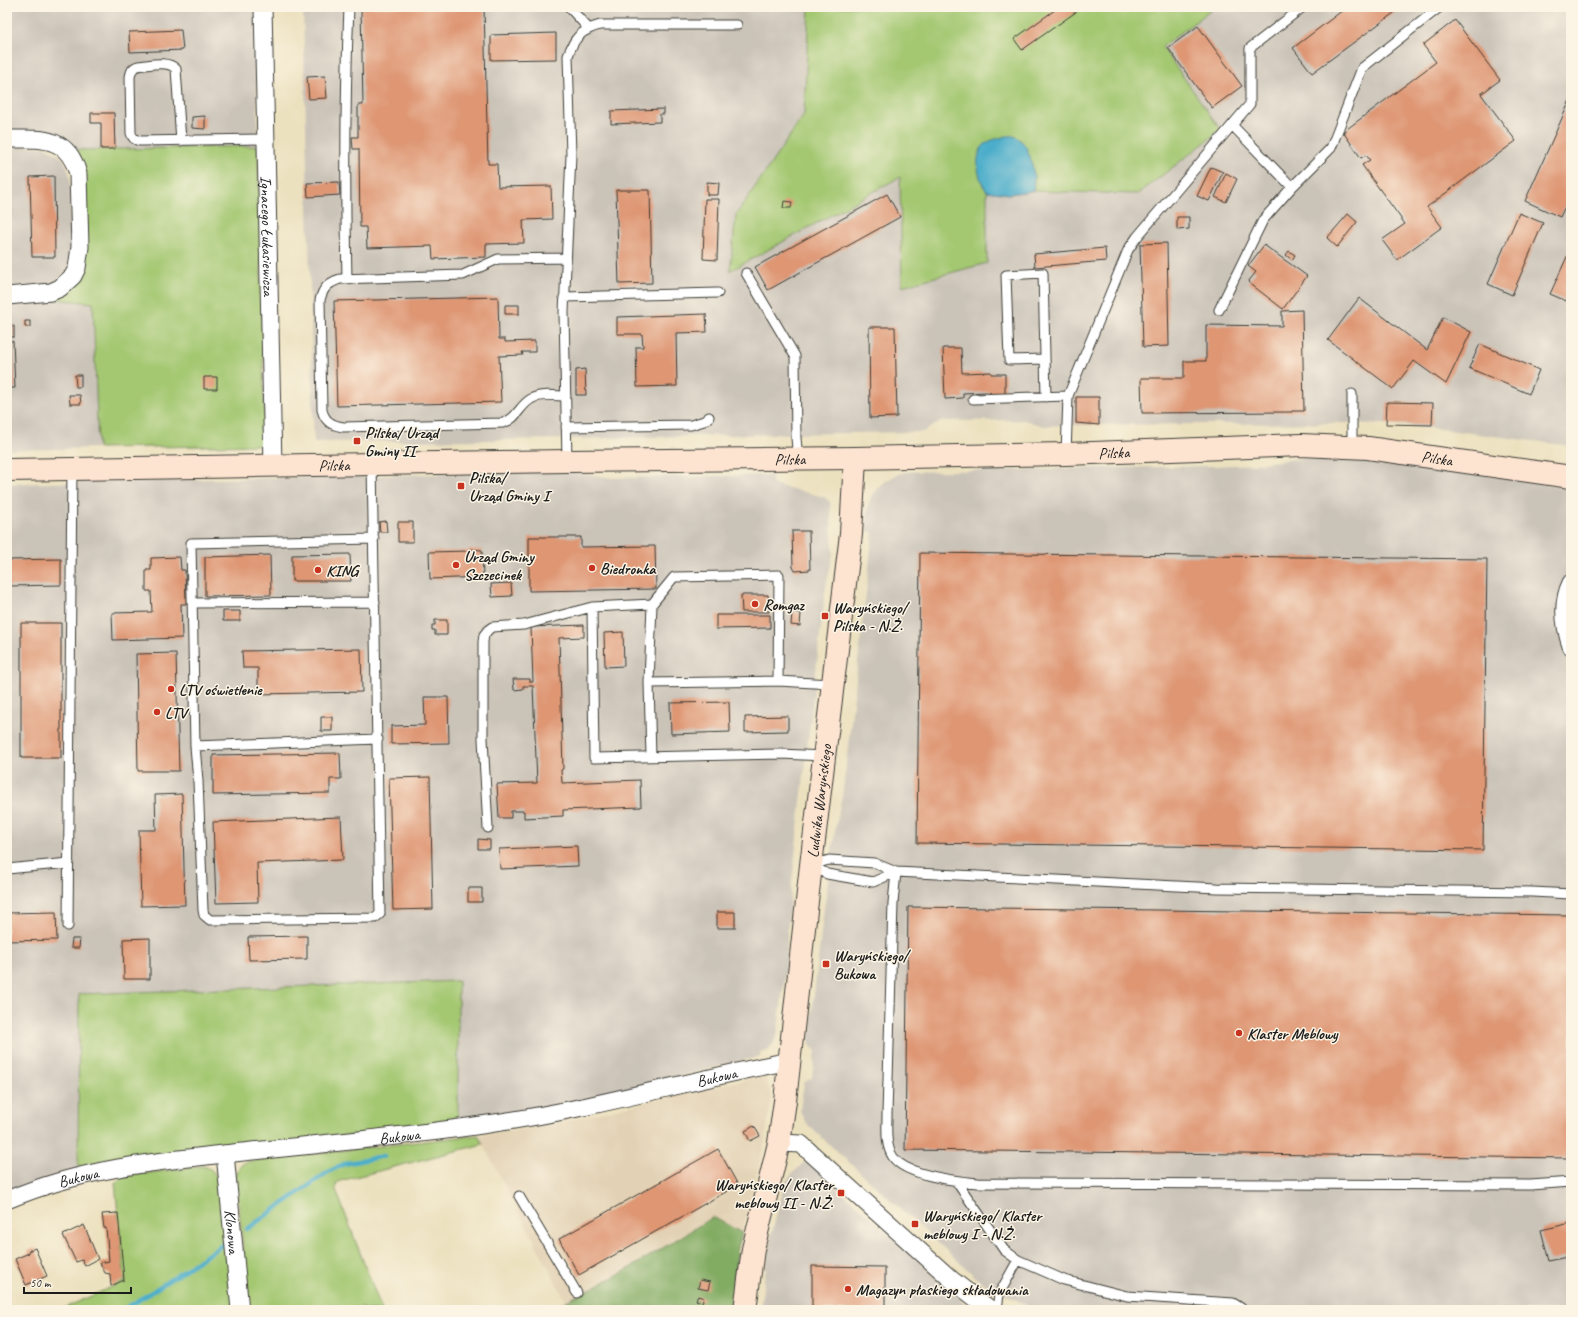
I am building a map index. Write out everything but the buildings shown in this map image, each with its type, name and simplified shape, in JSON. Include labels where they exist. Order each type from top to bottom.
[{"type":"street","name":"Ignacego Łukasiewicza","points":[[263,7],[273,466]]},
{"type":"street","points":[[7,139],[48,140],[58,144],[70,154],[78,174],[80,248],[77,268],[68,283],[60,288],[45,293],[7,296]]},
{"type":"street","name":"Pilska","points":[[7,470],[1066,454],[1301,445],[1352,446],[1571,477]]},
{"type":"street","name":"Ludwika Waryńskiego","points":[[745,1310],[753,1248],[779,1143],[790,1061],[832,684],[851,534],[855,458]]},
{"type":"street","points":[[1571,583],[1565,599],[1564,610],[1571,646]]},
{"type":"street","name":"Bukowa","points":[[7,1200],[53,1184],[112,1169],[143,1163],[488,1124],[572,1109],[790,1061]]},
{"type":"street","points":[[779,1143],[801,1144],[952,1280],[991,1310]]},
{"type":"street","name":"Klonowa","points":[[225,1154],[240,1310]]},
{"type":"lane","points":[[347,278],[344,175],[349,7]]},
{"type":"lane","points":[[569,7],[588,28]]},
{"type":"lane","points":[[1066,454],[1068,396],[1128,250],[1137,236],[1250,104],[1250,48],[1303,7]]},
{"type":"lane","points":[[1219,310],[1263,220],[1292,187],[1331,148],[1362,68],[1440,7]]},
{"type":"lane","points":[[567,461],[564,297],[571,155],[568,56],[571,45],[579,35],[588,28],[600,25],[737,25]]},
{"type":"lane","points":[[181,141],[176,69],[165,64],[134,67],[130,72],[132,137],[137,141],[181,141],[266,140]]},
{"type":"lane","points":[[1232,125],[1292,187]]},
{"type":"lane","points":[[566,258],[498,259],[463,275],[347,278],[332,281],[325,287],[320,300],[322,410],[324,417],[328,422],[334,425],[504,423],[513,419],[532,398],[538,396],[566,396]]},
{"type":"lane","points":[[746,273],[795,356],[796,438],[798,459]]},
{"type":"lane","points":[[1045,359],[1009,360],[1006,275],[1043,273],[1046,397]]},
{"type":"lane","points":[[564,297],[718,293]]},
{"type":"lane","points":[[1352,394],[1352,446]]},
{"type":"lane","points":[[973,399],[1068,396]]},
{"type":"lane","points":[[566,427],[691,425],[704,421],[709,417]]},
{"type":"lane","points":[[372,464],[374,538],[381,911],[379,916],[375,918],[215,921],[206,918],[202,910],[198,781],[195,746],[191,543],[374,538]]},
{"type":"lane","points":[[68,926],[72,468]]},
{"type":"lane","points":[[651,757],[649,683],[652,604],[674,577],[779,575],[778,681]]},
{"type":"lane","points":[[192,603],[375,602]]},
{"type":"lane","points":[[488,828],[483,739],[484,635],[492,627],[524,625],[592,607],[652,604]]},
{"type":"lane","points":[[592,607],[594,758],[781,754],[824,756]]},
{"type":"lane","points":[[649,683],[778,681],[832,684]]},
{"type":"lane","points":[[195,746],[378,740]]},
{"type":"lane","points":[[811,866],[829,860],[874,863],[896,872],[1217,888],[1532,892],[1571,894]]},
{"type":"lane","points":[[7,869],[69,863]]},
{"type":"lane","points":[[811,866],[827,874],[873,882],[896,872]]},
{"type":"lane","points":[[896,872],[893,903],[887,1143],[894,1158],[905,1166],[956,1181],[978,1183],[1508,1185],[1571,1182]]},
{"type":"lane","points":[[956,1181],[1004,1250],[1018,1260],[1064,1280],[1127,1296],[1233,1303],[1242,1310]]},
{"type":"lane","points":[[519,1196],[577,1292]]},
{"type":"lane","points":[[997,1310],[999,1294],[1018,1260]]},
{"type":"shaded area","points":[[7,7],[256,7],[258,146],[76,150],[61,137],[50,132],[7,131]]},
{"type":"shaded area","points":[[303,7],[809,7],[804,115],[736,215],[731,271],[900,177],[902,286],[987,263],[987,191],[1008,194],[1033,191],[1221,130],[1162,47],[1215,7],[1571,7],[1571,446],[1440,429],[1386,424],[1346,423],[1044,426],[1024,420],[942,421],[923,432],[314,442]]},
{"type":"shaded area","points":[[7,146],[46,147],[64,159],[70,175],[72,247],[69,266],[62,278],[49,285],[7,288]]},
{"type":"shaded area","points":[[54,299],[93,303],[98,448],[7,450],[7,303]]},
{"type":"shaded area","points":[[1302,458],[1367,458],[1523,480],[1571,489],[1571,570],[1562,587],[1564,644],[1571,666],[1571,1310],[1036,1310],[1007,1295],[991,1289],[979,1280],[809,1126],[803,1118],[800,1110],[804,1083],[812,1078],[816,1051],[810,1045],[809,1038],[824,909],[835,831],[843,791],[873,532],[865,531],[868,506],[871,497],[883,483],[898,474],[906,472],[1212,466],[1256,464]]},
{"type":"shaded area","points":[[567,471],[612,478],[772,475],[772,484],[824,497],[830,502],[833,554],[825,591],[792,881],[785,976],[777,1035],[773,1044],[769,1049],[760,1052],[761,1056],[590,1099],[458,1122],[80,994],[77,1170],[12,1191],[7,1188],[7,484]]},
{"type":"shaded area","points":[[765,1075],[772,1097],[763,1149],[742,1233],[713,1217],[627,1270],[566,1301],[478,1135],[547,1125]]},
{"type":"shaded area","points":[[803,1163],[812,1165],[957,1294],[969,1310],[760,1310],[769,1245],[784,1186],[786,1181]]},
{"type":"green space","points":[[809,7],[1215,7],[1162,47],[1221,130],[1138,194],[1033,191],[1034,177],[1029,156],[982,184],[987,191],[987,263],[902,286],[900,177],[730,271],[736,215],[804,115]]},
{"type":"green space","points":[[258,146],[265,445],[98,448],[93,303],[54,299],[62,296],[79,280],[82,161],[76,150]]},
{"type":"green space","points":[[458,981],[458,1122],[78,1170],[79,994]]},
{"type":"green space","points":[[478,1135],[483,1144],[340,1181],[336,1184],[336,1190],[382,1310],[364,1310],[363,1307],[341,1310],[249,1310],[236,1178],[238,1169],[244,1163],[250,1161]]},
{"type":"green space","points":[[202,1166],[210,1169],[216,1176],[218,1182],[222,1182],[235,1310],[60,1310],[125,1281],[115,1183],[124,1176]]},
{"type":"green space","points":[[713,1217],[742,1233],[738,1248],[730,1310],[549,1310],[627,1270]]},
{"type":"water","points":[[1006,136],[1016,137],[1021,141],[1029,153],[1034,177],[1033,191],[1008,194],[987,191],[981,180],[978,158],[983,146],[992,140]]},
{"type":"waterway","points":[[247,1229],[328,1172],[344,1164],[384,1156]]},
{"type":"waterway","points":[[123,1310],[225,1243]]},
{"type":"place","name":"Pilska/ Urząd Gminy II","points":[[357,441]]},
{"type":"place","name":"Pilska/ Urząd Gminy I","points":[[461,486]]},
{"type":"place","name":"Urząd Gminy Szczecinek","points":[[456,565]]},
{"type":"place","name":"Biedronka","points":[[592,568]]},
{"type":"place","name":"KING","points":[[318,570]]},
{"type":"place","name":"Romgaz","points":[[755,604]]},
{"type":"place","name":"Waryńskiego/ Pilska - N.Ż.","points":[[825,616]]},
{"type":"place","name":"LTV oświetlenie","points":[[171,689]]},
{"type":"place","name":"LTV","points":[[157,712]]},
{"type":"place","name":"Waryńskiego/ Bukowa","points":[[826,964]]},
{"type":"place","name":"Klaster Meblowy","points":[[1239,1033]]},
{"type":"place","name":"Waryńskiego/ Klaster meblowy II - N.Ż.","points":[[841,1193]]},
{"type":"place","name":"Waryńskiego/ Klaster meblowy I - N.Ż.","points":[[915,1224]]},
{"type":"place","name":"Magazyn płaskiego składowania","points":[[848,1289]]}]
